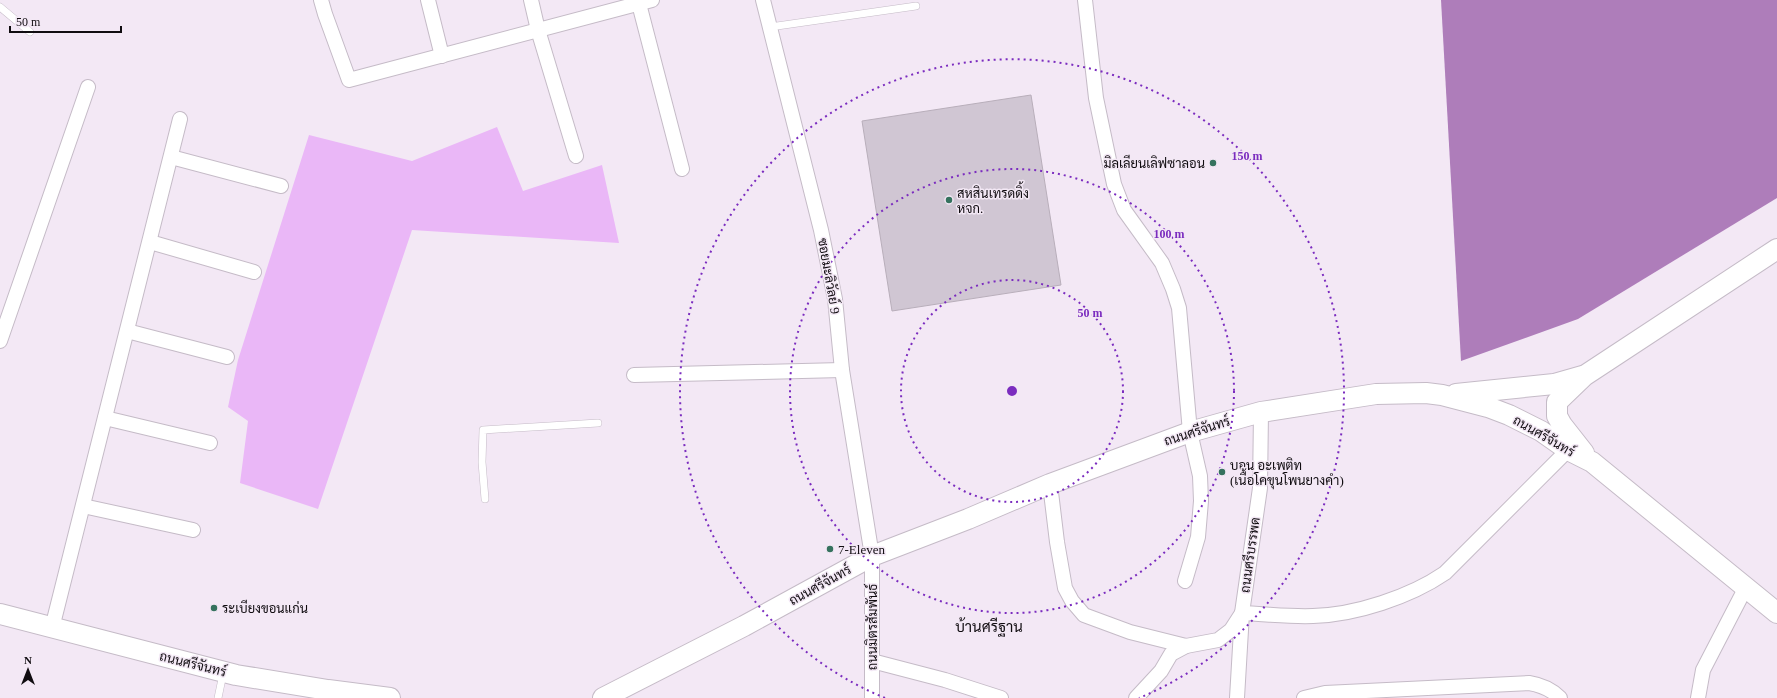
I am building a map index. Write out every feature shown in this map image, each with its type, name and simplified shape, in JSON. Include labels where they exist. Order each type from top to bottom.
[{"type":"main road","points":[[1592,462],[1562,425],[1557,416],[1557,402],[1584,376],[1777,249]]},
{"type":"main road","points":[[1442,395],[1554,384],[1584,376]]},
{"type":"main road","name":"ถนนศรีจันทร์","points":[[602,698],[744,626],[872,556],[968,519],[1050,484],[1190,432],[1261,412],[1376,394],[1426,393],[1442,395],[1509,415],[1541,431],[1568,450],[1592,462],[1777,612]]},
{"type":"main road","name":"ถนนศรีจันทร์","points":[[0,614],[223,671],[327,694],[390,698]]},
{"type":"street","points":[[321,0],[349,80],[643,1],[682,169]]},
{"type":"street","points":[[428,0],[442,56]]},
{"type":"street","points":[[531,0],[538,30],[576,156]]},
{"type":"street","name":"ซอยมะลิวัลย์ 9","points":[[763,0],[821,230],[835,299],[842,370],[872,556]]},
{"type":"street","points":[[1086,0],[1096,98],[1114,184],[1124,210],[1162,263],[1179,308],[1190,432],[1200,476],[1201,501],[1198,537],[1185,581]]},
{"type":"street","points":[[0,341],[88,87]]},
{"type":"street","points":[[52,628],[128,331],[180,119]]},
{"type":"street","points":[[171,157],[281,186]]},
{"type":"street","points":[[150,242],[254,272]]},
{"type":"street","points":[[128,331],[227,357]]},
{"type":"street","points":[[634,375],[842,370]]},
{"type":"street","name":"ถนนศรีบรรพด","points":[[1237,698],[1242,614],[1260,488],[1261,412]]},
{"type":"street","points":[[105,418],[210,443]]},
{"type":"street","points":[[1136,698],[1161,671],[1171,654],[1186,646],[1218,640],[1231,630],[1242,614],[1314,616],[1351,611],[1388,601],[1432,582],[1445,573],[1568,450]]},
{"type":"street","points":[[1050,484],[1057,542],[1065,588],[1077,609],[1084,615],[1130,632],[1186,646]]},
{"type":"street","points":[[83,506],[193,530]]},
{"type":"street","name":"ถนนมิตรสัมพันธ์","points":[[872,556],[872,698]]},
{"type":"street","points":[[1698,698],[1703,670],[1746,588]]},
{"type":"street","points":[[872,661],[945,680],[1001,698]]},
{"type":"street","points":[[1304,698],[1325,693],[1529,683],[1541,685],[1552,691],[1560,698]]},
{"type":"lane","points":[[770,27],[916,6]]},
{"type":"lane","points":[[0,8],[30,32]]},
{"type":"lane","points":[[485,499],[482,462],[483,430],[598,423]]},
{"type":"lane","points":[[218,698],[223,671]]},
{"type":"shaded area","points":[[1441,0],[1777,0],[1777,198],[1578,319],[1461,361]]},
{"type":"shaded area","points":[[497,127],[523,191],[602,165],[619,243],[412,230],[318,509],[240,483],[248,421],[228,407],[238,360],[309,135],[412,161]]},
{"type":"building","points":[[1031,95],[1061,285],[892,311],[862,121]]},
{"type":"place","name":"มิลเลียนเลิฟซาลอน","points":[[1213,163]]},
{"type":"place","name":"สหสินเทรดดิ้ง หจก.","points":[[949,200]]},
{"type":"place","name":"บอน อะเพติท (เนื้อโคขุนโพนยางคำ)","points":[[1222,472]]},
{"type":"place","name":"7-Eleven","points":[[830,549]]},
{"type":"place","name":"ระเบียงขอนแก่น","points":[[214,608]]},
{"type":"district","name":"บ้านศรีฐาน","points":[[989,627]]}]
